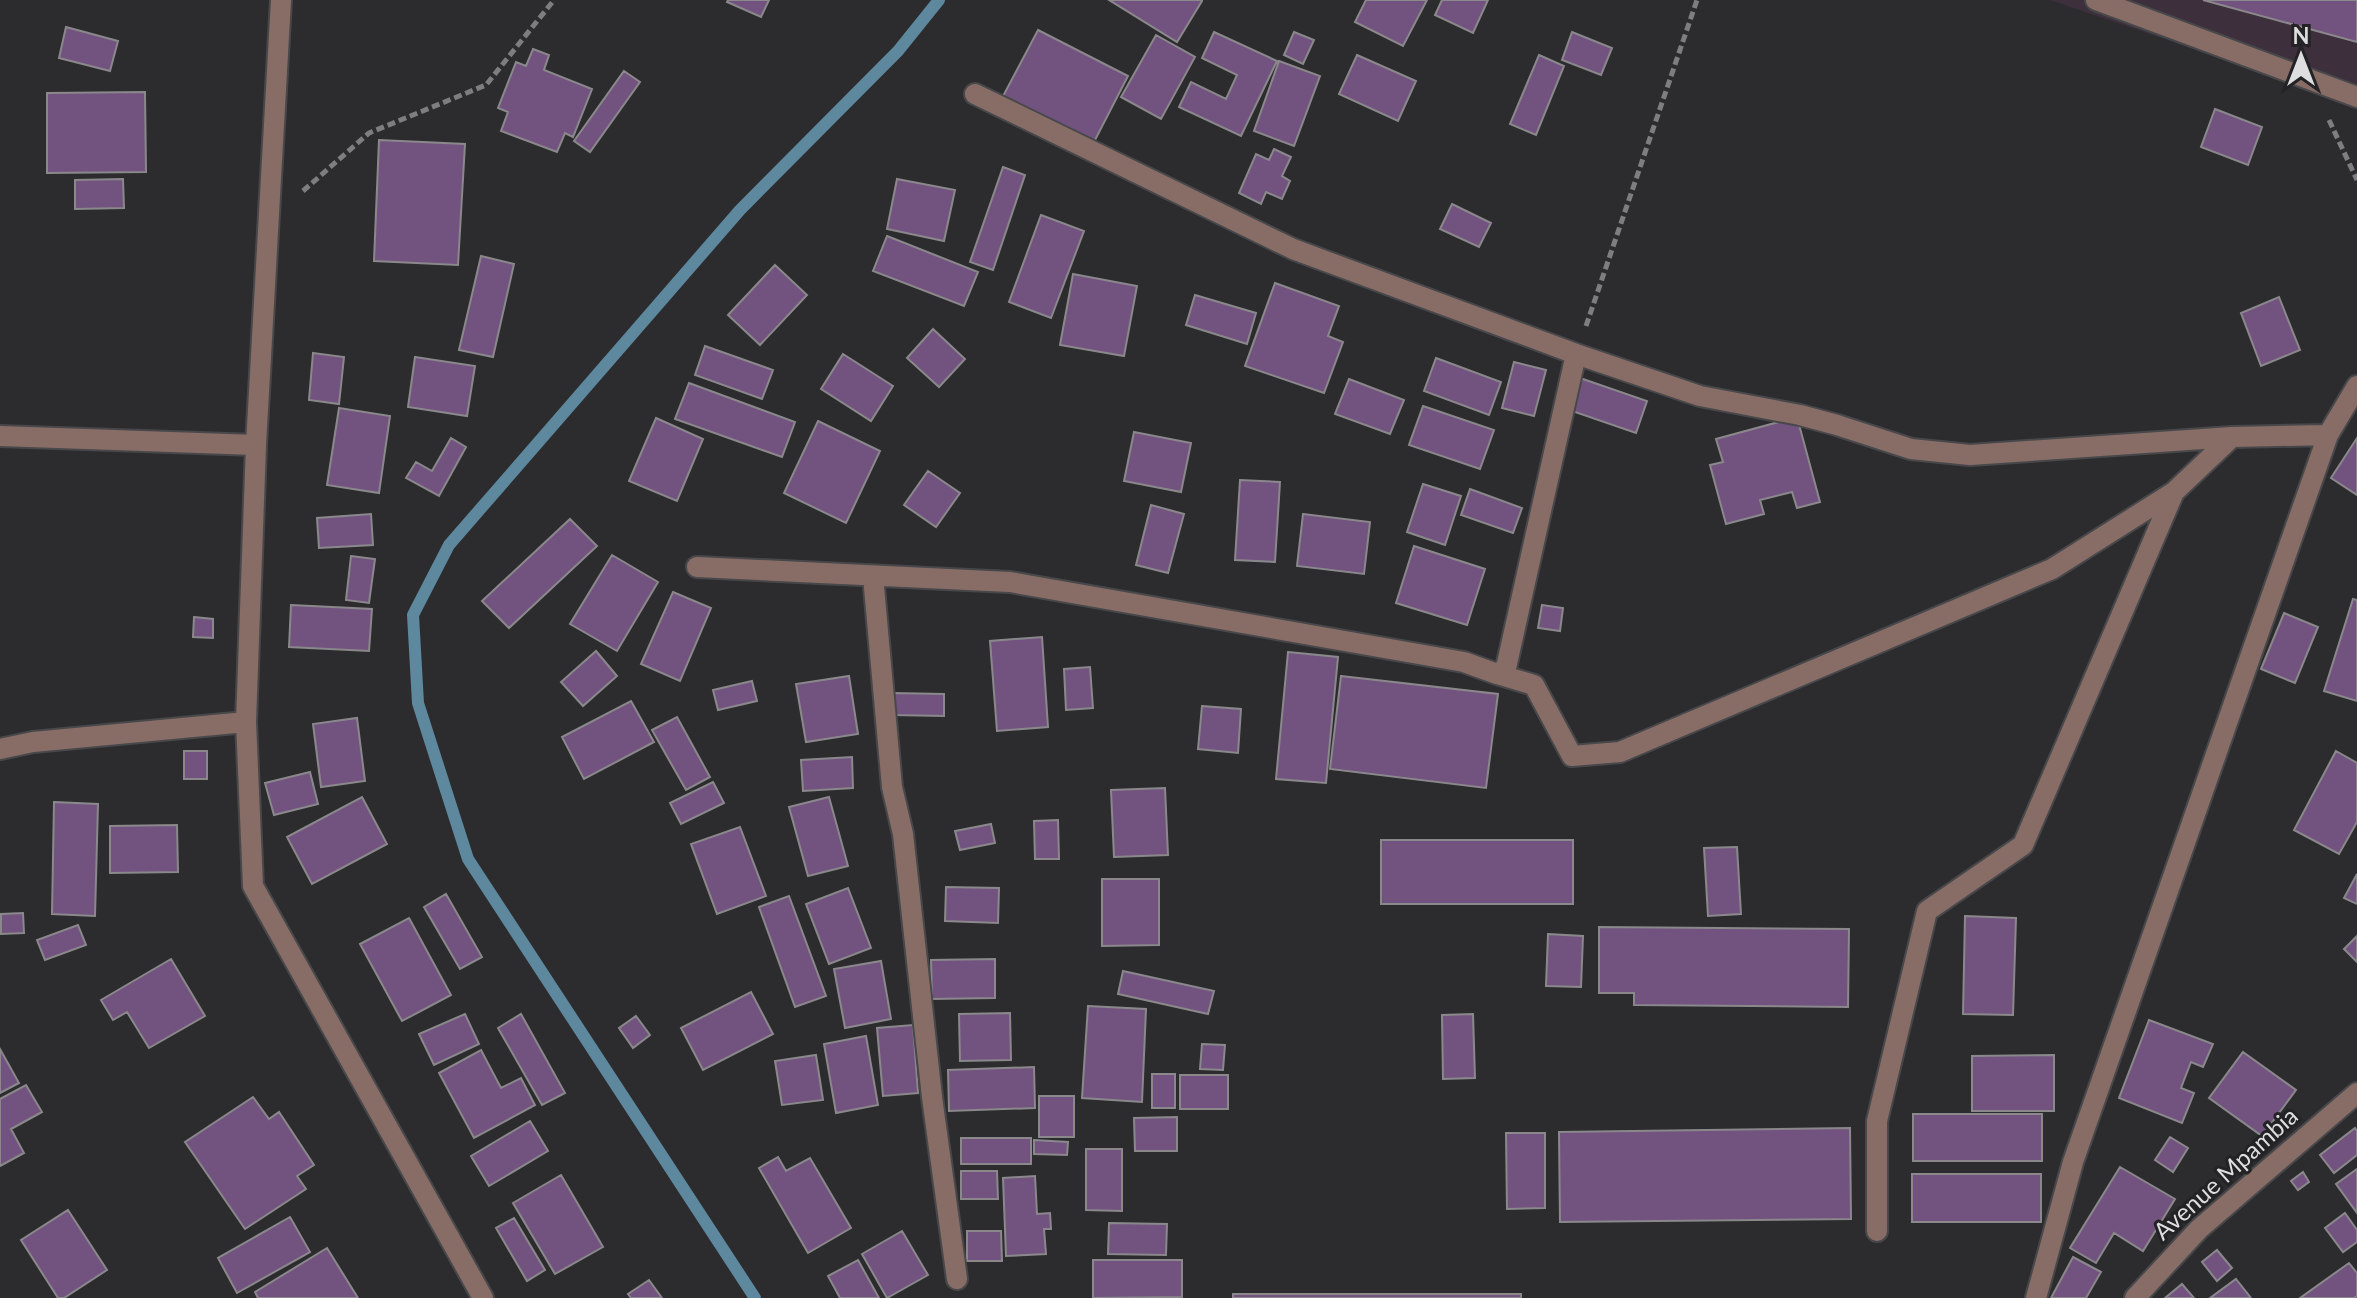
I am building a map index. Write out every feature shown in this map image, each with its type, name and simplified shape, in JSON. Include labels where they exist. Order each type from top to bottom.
[{"type":"street","points":[[281,0],[256,445],[246,722],[253,886],[483,1298]]},
{"type":"street","points":[[2096,0],[2357,97]]},
{"type":"street","points":[[975,94],[1293,249],[1576,354],[1700,396],[1800,415],[1911,449],[1970,455],[2232,437],[2328,435]]},
{"type":"street","points":[[1497,674],[1506,668],[1576,354]]},
{"type":"street","points":[[2036,1298],[2073,1162],[2328,435],[2357,386]]},
{"type":"street","points":[[0,436],[256,445]]},
{"type":"street","points":[[697,567],[1010,582],[1464,662],[1534,685],[1572,756],[1620,752],[2052,569],[2174,492],[2232,437]]},
{"type":"street","points":[[1877,1231],[1877,1121],[1927,911],[2023,845],[2174,492]]},
{"type":"street","points":[[873,576],[892,787],[903,834],[932,1097],[957,1279]]},
{"type":"street","points":[[0,749],[33,742],[246,722]]},
{"type":"street","name":"Avenue Mpambia","points":[[2135,1298],[2199,1229],[2357,1093]]},
{"type":"path","points":[[269,220],[369,133],[486,85],[554,0]]},
{"type":"path","points":[[1576,354],[1697,0]]},
{"type":"path","points":[[2311,80],[2357,180]]},
{"type":"shaded area","points":[[2050,0],[2357,0],[2357,102],[2346,101]]},
{"type":"building","points":[[728,0],[769,0],[761,17]]},
{"type":"building","points":[[1109,0],[1202,0],[1202,1],[1177,42]]},
{"type":"building","points":[[1366,0],[1427,0],[1403,46],[1355,22]]},
{"type":"building","points":[[1442,0],[1488,0],[1473,33],[1435,15]]},
{"type":"building","points":[[2203,0],[2357,0],[2357,42]]},
{"type":"building","points":[[66,27],[118,41],[110,71],[59,58]]},
{"type":"building","points":[[1038,30],[1128,76],[1093,144],[1002,98]]},
{"type":"building","points":[[1214,32],[1277,61],[1241,136],[1179,107],[1191,82],[1226,99],[1237,75],[1202,58]]},
{"type":"building","points":[[1294,32],[1314,40],[1303,64],[1284,55]]},
{"type":"building","points":[[1572,32],[1612,48],[1601,75],[1562,60]]},
{"type":"building","points":[[1156,35],[1195,57],[1161,119],[1121,97]]},
{"type":"building","points":[[533,49],[549,55],[544,70],[592,89],[573,137],[565,133],[557,152],[501,131],[508,112],[498,108],[516,62],[526,66]]},
{"type":"building","points":[[1357,55],[1416,81],[1398,121],[1339,94]]},
{"type":"building","points":[[1539,55],[1564,66],[1536,135],[1510,124]]},
{"type":"building","points":[[1279,61],[1320,76],[1294,146],[1254,131]]},
{"type":"building","points":[[624,71],[640,82],[590,152],[574,141]]},
{"type":"building","points":[[145,92],[146,172],[47,173],[47,93]]},
{"type":"building","points":[[2215,109],[2262,127],[2248,165],[2201,147]]},
{"type":"building","points":[[379,140],[465,144],[458,265],[374,261]]},
{"type":"building","points":[[1274,149],[1291,157],[1282,176],[1290,181],[1282,199],[1266,192],[1261,204],[1239,193],[1256,154],[1269,160]]},
{"type":"building","points":[[1003,167],[1025,175],[993,270],[970,262]]},
{"type":"building","points":[[123,179],[124,208],[75,209],[75,180]]},
{"type":"building","points":[[897,179],[955,190],[944,241],[887,229]]},
{"type":"building","points":[[1452,204],[1491,223],[1479,247],[1440,229]]},
{"type":"building","points":[[1041,215],[1084,231],[1051,318],[1009,302]]},
{"type":"building","points":[[887,236],[978,272],[964,306],[873,271]]},
{"type":"building","points":[[481,256],[514,264],[493,357],[459,350]]},
{"type":"building","points":[[775,265],[807,295],[760,345],[728,315]]},
{"type":"building","points":[[1073,274],[1137,286],[1124,356],[1060,345]]},
{"type":"building","points":[[1275,283],[1339,306],[1328,336],[1343,342],[1324,393],[1245,366]]},
{"type":"building","points":[[1195,295],[1256,313],[1247,344],[1186,325]]},
{"type":"building","points":[[2279,297],[2300,350],[2261,366],[2241,313]]},
{"type":"building","points":[[933,329],[965,359],[939,387],[907,358]]},
{"type":"building","points":[[705,346],[773,370],[762,399],[695,375]]},
{"type":"building","points":[[313,353],[344,357],[339,404],[309,400]]},
{"type":"building","points":[[843,354],[893,386],[871,421],[821,389]]},
{"type":"building","points":[[415,357],[475,366],[467,416],[408,407]]},
{"type":"building","points":[[1436,358],[1501,382],[1489,415],[1424,391]]},
{"type":"building","points":[[1514,362],[1546,370],[1534,416],[1502,408]]},
{"type":"building","points":[[1580,378],[1647,401],[1636,433],[1569,410]]},
{"type":"building","points":[[1349,379],[1404,400],[1390,434],[1335,414]]},
{"type":"building","points":[[689,383],[795,422],[782,457],[675,419]]},
{"type":"building","points":[[1423,406],[1494,430],[1480,469],[1409,445]]},
{"type":"building","points":[[339,408],[390,416],[379,493],[327,485]]},
{"type":"building","points":[[1797,417],[1820,502],[1797,508],[1792,492],[1760,500],[1764,514],[1726,524],[1710,465],[1723,462],[1716,439]]},
{"type":"building","points":[[656,418],[703,439],[677,501],[629,481]]},
{"type":"building","points":[[818,421],[880,451],[846,523],[784,493]]},
{"type":"building","points":[[1134,432],[1191,443],[1181,492],[1124,481]]},
{"type":"building","points":[[451,438],[466,447],[439,496],[406,478],[416,462],[432,471]]},
{"type":"building","points":[[2357,438],[2357,495],[2331,478]]},
{"type":"building","points":[[928,471],[960,493],[936,527],[904,505]]},
{"type":"building","points":[[1240,480],[1280,482],[1275,562],[1235,560]]},
{"type":"building","points":[[1423,484],[1461,496],[1445,545],[1407,532]]},
{"type":"building","points":[[1470,489],[1522,508],[1513,533],[1461,515]]},
{"type":"building","points":[[1151,505],[1184,514],[1168,573],[1136,565]]},
{"type":"building","points":[[371,514],[373,545],[319,548],[317,518]]},
{"type":"building","points":[[1303,514],[1370,522],[1364,574],[1297,566]]},
{"type":"building","points":[[570,519],[597,546],[509,628],[482,601]]},
{"type":"building","points":[[1414,546],[1485,569],[1467,625],[1396,603]]},
{"type":"building","points":[[612,555],[658,582],[617,651],[570,624]]},
{"type":"building","points":[[351,556],[375,559],[369,603],[346,600]]},
{"type":"building","points":[[673,592],[711,608],[680,681],[641,664]]},
{"type":"building","points":[[2353,599],[2357,600],[2357,701],[2324,691]]},
{"type":"building","points":[[291,605],[372,609],[369,651],[289,647]]},
{"type":"building","points":[[1542,605],[1563,608],[1560,631],[1538,628]]},
{"type":"building","points":[[2284,613],[2318,627],[2295,683],[2261,669]]},
{"type":"building","points":[[194,617],[213,619],[213,638],[193,637]]},
{"type":"building","points":[[1042,637],[1048,727],[997,731],[990,641]]},
{"type":"building","points":[[596,651],[617,676],[583,706],[561,682]]},
{"type":"building","points":[[1288,652],[1338,657],[1326,783],[1276,779]]},
{"type":"building","points":[[1090,667],[1093,708],[1066,710],[1064,669]]},
{"type":"building","points":[[849,676],[858,734],[806,742],[796,684]]},
{"type":"building","points":[[1341,676],[1498,694],[1486,788],[1330,769]]},
{"type":"building","points":[[752,681],[757,701],[718,710],[713,690]]},
{"type":"building","points":[[893,693],[944,694],[944,716],[892,715]]},
{"type":"building","points":[[631,701],[654,742],[584,779],[562,737]]},
{"type":"building","points":[[1202,706],[1241,709],[1238,753],[1198,749]]},
{"type":"building","points":[[677,717],[710,777],[686,790],[652,730]]},
{"type":"building","points":[[357,718],[365,781],[321,787],[313,724]]},
{"type":"building","points":[[184,751],[207,751],[207,779],[184,779]]},
{"type":"building","points":[[2336,751],[2357,763],[2357,822],[2339,854],[2294,830]]},
{"type":"building","points":[[852,757],[853,788],[803,791],[801,760]]},
{"type":"building","points":[[310,772],[318,804],[274,815],[265,783]]},
{"type":"building","points":[[713,782],[724,803],[681,824],[670,803]]},
{"type":"building","points":[[1165,788],[1168,855],[1114,857],[1111,790]]},
{"type":"building","points":[[362,797],[387,844],[312,884],[287,837]]},
{"type":"building","points":[[829,797],[848,866],[808,876],[789,807]]},
{"type":"building","points":[[54,802],[98,804],[95,916],[52,914]]},
{"type":"building","points":[[1058,820],[1059,859],[1035,859],[1034,821]]},
{"type":"building","points":[[991,824],[995,843],[960,850],[955,831]]},
{"type":"building","points":[[177,825],[178,872],[110,873],[110,826]]},
{"type":"building","points":[[740,827],[766,896],[717,914],[691,844]]},
{"type":"building","points":[[1381,840],[1573,840],[1573,904],[1381,904]]},
{"type":"building","points":[[1737,847],[1741,914],[1708,916],[1704,848]]},
{"type":"building","points":[[2357,874],[2357,904],[2344,898]]},
{"type":"building","points":[[1102,879],[1159,879],[1159,945],[1102,946]]},
{"type":"building","points":[[946,887],[999,888],[998,923],[945,921]]},
{"type":"building","points":[[848,888],[871,948],[829,964],[806,904]]},
{"type":"building","points":[[446,894],[482,957],[460,969],[424,907]]},
{"type":"building","points":[[789,896],[826,996],[795,1007],[759,907]]},
{"type":"building","points":[[23,913],[24,933],[1,934],[1,914]]},
{"type":"building","points":[[1965,916],[2016,918],[2013,1015],[1963,1014]]},
{"type":"building","points":[[409,918],[451,995],[402,1021],[360,944]]},
{"type":"building","points":[[78,925],[86,945],[45,960],[37,940]]},
{"type":"building","points":[[1599,927],[1849,929],[1848,1007],[1634,1005],[1634,993],[1599,993]]},
{"type":"building","points":[[1548,934],[1583,936],[1581,987],[1546,986]]},
{"type":"building","points":[[2357,936],[2357,962],[2344,949]]},
{"type":"building","points":[[171,959],[205,1016],[149,1048],[127,1012],[113,1020],[101,1000]]},
{"type":"building","points":[[995,959],[995,998],[932,999],[931,960]]},
{"type":"building","points":[[881,961],[891,1019],[845,1028],[834,969]]},
{"type":"building","points":[[1123,971],[1214,991],[1208,1014],[1118,994]]},
{"type":"building","points":[[751,992],[773,1034],[703,1070],[681,1028]]},
{"type":"building","points":[[1088,1006],[1146,1009],[1142,1102],[1082,1098]]},
{"type":"building","points":[[1010,1013],[1011,1060],[960,1061],[959,1014]]},
{"type":"building","points":[[465,1014],[479,1044],[434,1065],[419,1034]]},
{"type":"building","points":[[521,1014],[565,1093],[542,1105],[498,1028]]},
{"type":"building","points":[[1473,1014],[1475,1078],[1443,1079],[1442,1015]]},
{"type":"building","points":[[636,1016],[650,1035],[633,1048],[619,1028]]},
{"type":"building","points":[[2149,1020],[2213,1044],[2203,1067],[2191,1062],[2181,1088],[2194,1093],[2182,1123],[2119,1098]]},
{"type":"building","points":[[913,1025],[918,1093],[883,1096],[877,1028]]},
{"type":"building","points":[[866,1036],[878,1105],[836,1113],[824,1044]]},
{"type":"building","points":[[1202,1044],[1225,1045],[1223,1070],[1200,1069]]},
{"type":"building","points":[[0,1049],[19,1083],[0,1093]]},
{"type":"building","points":[[481,1050],[501,1088],[521,1078],[535,1105],[474,1138],[439,1073]]},
{"type":"building","points":[[2243,1052],[2296,1090],[2262,1136],[2209,1098]]},
{"type":"building","points":[[816,1055],[823,1100],[782,1105],[775,1061]]},
{"type":"building","points":[[2054,1055],[2054,1111],[1972,1111],[1972,1056]]},
{"type":"building","points":[[1034,1067],[1035,1108],[949,1111],[948,1070]]},
{"type":"building","points":[[1152,1074],[1175,1074],[1175,1108],[1152,1108]]},
{"type":"building","points":[[1180,1075],[1228,1075],[1228,1109],[1180,1109]]},
{"type":"building","points":[[26,1085],[42,1112],[11,1129],[24,1153],[0,1166],[0,1099]]},
{"type":"building","points":[[1039,1096],[1074,1096],[1074,1137],[1039,1137]]},
{"type":"building","points":[[253,1097],[269,1119],[279,1112],[314,1165],[297,1176],[306,1189],[245,1229],[185,1142]]},
{"type":"building","points":[[1913,1114],[2042,1114],[2042,1161],[1913,1161]]},
{"type":"building","points":[[1177,1117],[1177,1151],[1135,1151],[1134,1118]]},
{"type":"building","points":[[530,1121],[548,1151],[489,1186],[471,1156]]},
{"type":"building","points":[[1850,1128],[1851,1219],[1560,1222],[1559,1132]]},
{"type":"building","points":[[2355,1128],[2357,1155],[2334,1173],[2320,1155]]},
{"type":"building","points":[[1506,1133],[1545,1133],[1545,1208],[1507,1209]]},
{"type":"building","points":[[2170,1137],[2188,1148],[2173,1172],[2155,1160]]},
{"type":"building","points":[[961,1138],[1031,1138],[1031,1164],[961,1164]]},
{"type":"building","points":[[1034,1140],[1068,1142],[1067,1155],[1034,1154]]},
{"type":"building","points":[[1086,1149],[1122,1149],[1122,1211],[1086,1210]]},
{"type":"building","points":[[778,1157],[786,1171],[810,1158],[851,1228],[808,1253],[759,1168]]},
{"type":"building","points":[[2120,1167],[2175,1199],[2143,1251],[2114,1233],[2096,1263],[2070,1248]]},
{"type":"building","points":[[2357,1169],[2357,1213],[2336,1184]]},
{"type":"building","points":[[961,1171],[997,1171],[998,1199],[961,1199]]},
{"type":"building","points":[[2303,1172],[2309,1182],[2298,1190],[2291,1181]]},
{"type":"building","points":[[1912,1174],[2041,1174],[2041,1222],[1912,1222]]},
{"type":"building","points":[[561,1175],[603,1247],[555,1274],[513,1203]]},
{"type":"building","points":[[1035,1176],[1037,1214],[1050,1213],[1051,1229],[1044,1229],[1046,1254],[1006,1256],[1003,1178]]},
{"type":"building","points":[[68,1210],[107,1270],[64,1298],[58,1298],[21,1240]]},
{"type":"building","points":[[2345,1213],[2357,1230],[2357,1242],[2343,1252],[2325,1228]]},
{"type":"building","points":[[290,1217],[310,1252],[237,1293],[218,1258]]},
{"type":"building","points":[[514,1218],[545,1270],[527,1281],[496,1228]]},
{"type":"building","points":[[1109,1223],[1167,1224],[1166,1255],[1108,1254]]},
{"type":"building","points":[[902,1231],[928,1275],[887,1298],[862,1254]]},
{"type":"building","points":[[967,1231],[1001,1231],[1002,1261],[967,1261]]},
{"type":"building","points":[[327,1248],[358,1298],[258,1298],[255,1292]]},
{"type":"building","points":[[2217,1250],[2232,1268],[2217,1281],[2202,1262]]},
{"type":"building","points":[[2073,1257],[2101,1272],[2086,1298],[2051,1298]]},
{"type":"building","points":[[858,1260],[879,1298],[840,1298],[828,1276]]},
{"type":"building","points":[[1093,1260],[1182,1260],[1182,1297],[1093,1298]]},
{"type":"building","points":[[2349,1263],[2357,1273],[2357,1296],[2300,1298]]},
{"type":"building","points":[[2236,1279],[2251,1298],[2210,1298]]},
{"type":"building","points":[[649,1280],[662,1298],[631,1298],[628,1294]]},
{"type":"building","points":[[2182,1284],[2194,1298],[2165,1298]]},
{"type":"building","points":[[1233,1294],[1521,1294],[1521,1298],[1233,1298]]},
{"type":"waterway","points":[[755,1298],[468,859],[418,703],[413,615],[449,545],[740,210],[898,51],[939,0]]}]
